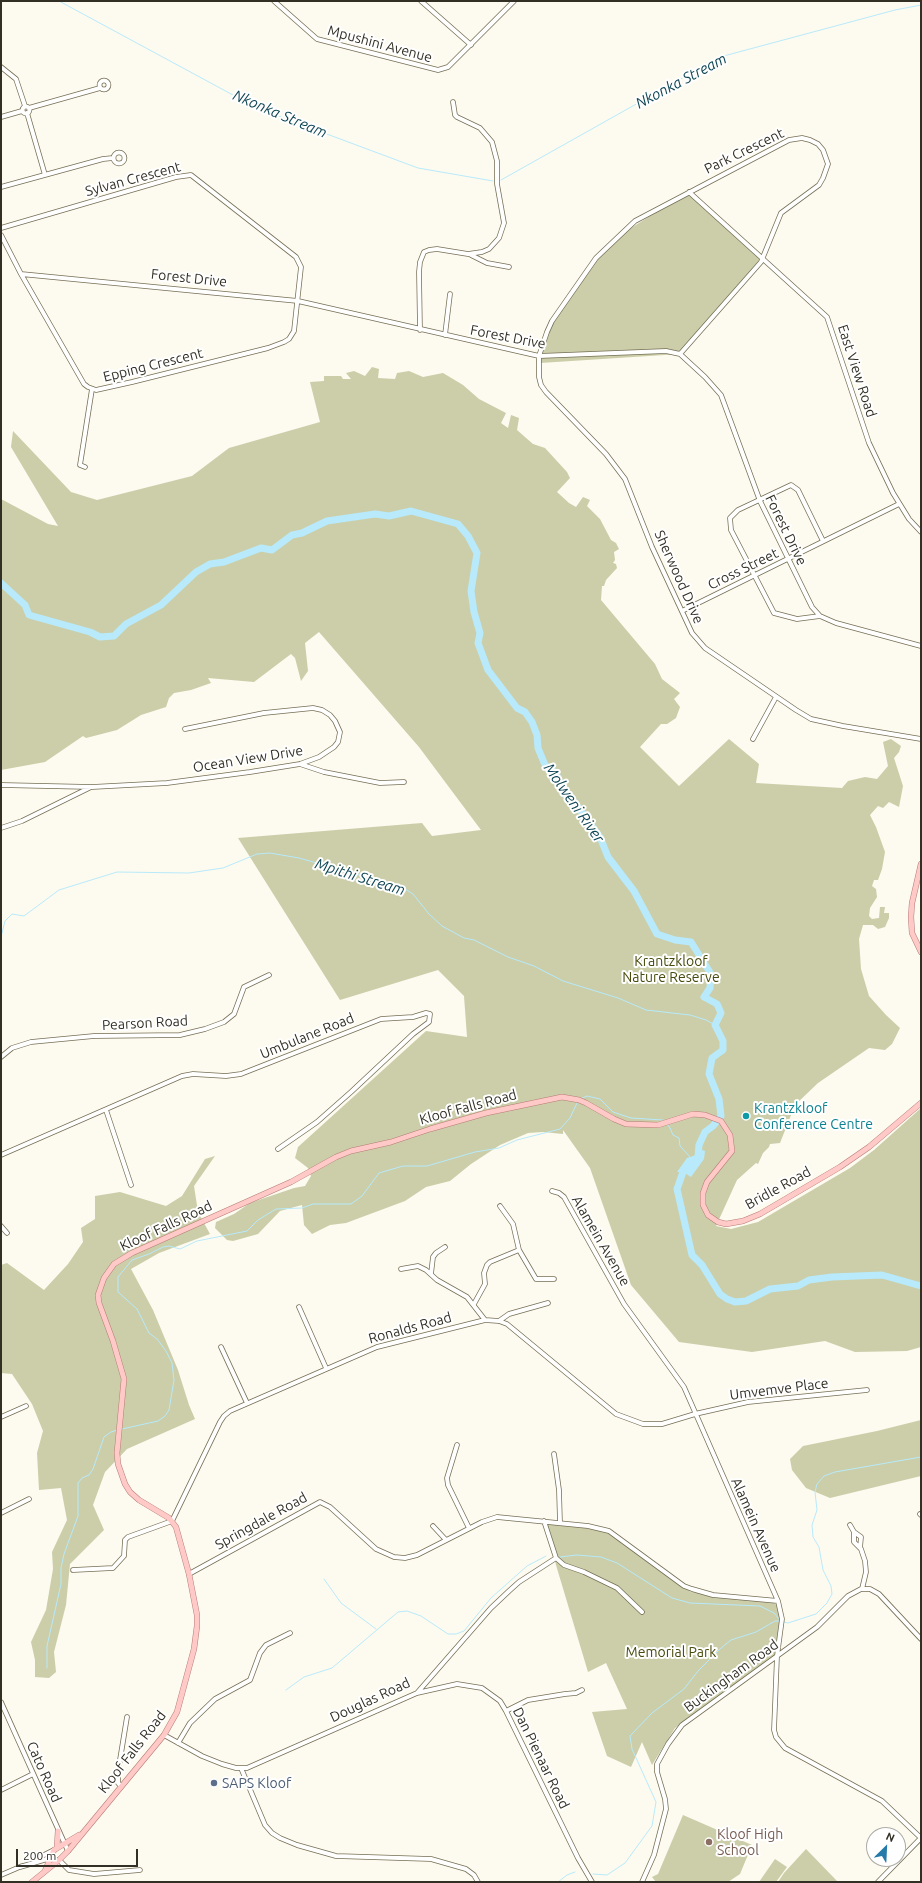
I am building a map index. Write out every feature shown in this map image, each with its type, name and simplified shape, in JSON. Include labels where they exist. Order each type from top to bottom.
[{"type":"main road","points":[[921,864],[912,903],[911,917],[914,939],[921,952]]},
{"type":"main road","name":"Kloof Falls Road","points":[[32,1882],[68,1851],[164,1735],[179,1707],[194,1649],[197,1626],[197,1615],[189,1574],[179,1535],[172,1521],[139,1500],[125,1484],[117,1459],[124,1379],[113,1341],[99,1303],[98,1295],[109,1270],[120,1260],[132,1253],[291,1182],[330,1160],[351,1151],[391,1142],[486,1113],[562,1097],[579,1100],[614,1120],[626,1124],[654,1125],[665,1123],[683,1116],[699,1114]]},
{"type":"main road","name":"Bridle Road","points":[[699,1114],[716,1118],[721,1122],[730,1135],[732,1151],[708,1182],[703,1193],[705,1211],[711,1218],[726,1224],[743,1221],[760,1214],[840,1167],[869,1147],[921,1103]]},
{"type":"main road","points":[[55,1848],[58,1831]]},
{"type":"main road","name":"Kloof Falls Road","points":[[44,1872],[55,1848],[82,1833]]},
{"type":"street","name":"Mpushini Avenue","points":[[274,1],[318,39],[438,70],[448,67],[514,1]]},
{"type":"street","points":[[421,1],[471,45]]},
{"type":"street","points":[[1,67],[16,78],[27,107],[25,112],[45,175]]},
{"type":"street","points":[[27,107],[100,88]]},
{"type":"street","points":[[420,330],[419,267],[424,252],[436,250],[476,254],[489,249],[499,238],[502,230],[503,214],[496,184],[498,167],[492,142],[480,128],[457,117],[453,102]]},
{"type":"street","points":[[1,117],[25,112]]},
{"type":"street","name":"Park Crescent","points":[[539,356],[552,322],[596,258],[636,221],[789,140],[802,138],[818,144],[823,150],[828,164],[824,178],[819,185],[781,213],[763,259],[680,354]]},
{"type":"street","points":[[1,187],[102,159],[113,158]]},
{"type":"street","name":"Sylvan Crescent","points":[[1,228],[176,177],[191,175],[296,257],[301,267],[298,301]]},
{"type":"street","name":"East View Road","points":[[689,192],[827,317],[869,443],[899,504],[909,519],[921,532]]},
{"type":"street","points":[[1,235],[21,274]]},
{"type":"street","points":[[471,254],[487,263],[509,267]]},
{"type":"street","name":"Forest Drive","points":[[21,274],[298,301],[539,356],[666,351],[680,354],[705,377],[721,395],[760,501],[812,607],[820,616],[836,624],[921,646]]},
{"type":"street","name":"Epping Crescent","points":[[21,274],[84,384],[92,389],[103,389],[280,345],[289,339],[294,331],[298,301]]},
{"type":"street","points":[[445,335],[450,294]]},
{"type":"street","name":"Sherwood Drive","points":[[539,356],[540,377],[543,389],[606,454],[625,479],[652,547],[692,634],[705,648],[803,715],[818,721],[921,739]]},
{"type":"street","points":[[85,466],[80,465],[92,389]]},
{"type":"street","points":[[820,616],[797,619],[774,613],[731,530],[729,524],[730,518],[738,510],[760,501],[791,485],[802,497],[823,541]]},
{"type":"street","name":"Cross Street","points":[[682,611],[899,504]]},
{"type":"street","points":[[753,739],[776,697]]},
{"type":"street","name":"Ocean View Drive","points":[[1,785],[92,787],[167,783],[300,764],[319,757],[329,751],[338,742],[340,732],[335,721],[322,710],[302,708],[264,713],[185,728]]},
{"type":"street","points":[[300,764],[311,769],[380,783],[404,782]]},
{"type":"street","points":[[1,828],[22,821],[92,787]]},
{"type":"street","name":"Pearson Road","points":[[1,1057],[12,1048],[31,1042],[94,1036],[180,1035],[205,1029],[224,1022],[234,1014],[244,987],[269,975]]},
{"type":"street","name":"Umbulane Road","points":[[1,1155],[182,1076],[193,1074],[226,1076],[241,1074],[381,1019],[413,1017],[426,1013],[430,1014],[429,1022],[351,1092],[317,1122],[278,1149]]},
{"type":"street","points":[[106,1110],[131,1185]]},
{"type":"street","name":"Alamein Avenue","points":[[552,1191],[559,1193],[564,1198],[624,1304],[642,1331],[678,1377],[778,1601],[782,1621],[777,1656],[774,1730],[780,1743],[794,1753],[882,1801],[921,1838]]},
{"type":"street","points":[[500,1206],[513,1224],[519,1250],[536,1279],[554,1280]]},
{"type":"street","points":[[1,1226],[7,1234]]},
{"type":"street","points":[[431,1274],[433,1257],[445,1247]]},
{"type":"street","points":[[474,1304],[485,1284],[484,1272],[487,1265],[490,1262],[519,1250]]},
{"type":"street","points":[[401,1270],[418,1266],[431,1274],[437,1280],[464,1295],[474,1304],[485,1320]]},
{"type":"street","points":[[499,1321],[509,1314],[548,1303]]},
{"type":"street","points":[[299,1308],[326,1368]]},
{"type":"street","name":"Ronalds Road","points":[[172,1521],[224,1416],[326,1368],[377,1347],[485,1320],[499,1321],[507,1324],[616,1414],[631,1421],[654,1425],[695,1414]]},
{"type":"street","points":[[221,1347],[247,1404]]},
{"type":"street","name":"Umvemve Place","points":[[695,1414],[748,1402],[867,1390]]},
{"type":"street","points":[[1,1417],[26,1406]]},
{"type":"street","points":[[457,1445],[447,1478],[448,1485],[469,1528]]},
{"type":"street","points":[[554,1454],[559,1490],[560,1523]]},
{"type":"street","points":[[1,1513],[29,1500]]},
{"type":"street","name":"Springdale Road","points":[[189,1574],[320,1502],[330,1507],[376,1550],[394,1557],[409,1558],[469,1528],[497,1517],[544,1521],[606,1529],[626,1542],[684,1586],[692,1589],[713,1595],[778,1601]]},
{"type":"street","points":[[73,1570],[113,1568],[124,1556],[125,1540],[128,1536],[172,1521]]},
{"type":"street","points":[[544,1521],[556,1558],[564,1566],[590,1574],[617,1588],[642,1612]]},
{"type":"street","points":[[850,1525],[854,1532],[861,1537],[860,1548]]},
{"type":"street","points":[[433,1526],[446,1540]]},
{"type":"street","points":[[854,1532],[854,1542],[863,1553],[866,1568],[862,1589],[870,1589],[879,1594],[921,1639]]},
{"type":"street","name":"Douglas Road","points":[[240,1768],[264,1760],[417,1693],[491,1608],[519,1582],[556,1558]]},
{"type":"street","name":"Buckingham Road","points":[[642,1882],[654,1855],[666,1808],[665,1799],[657,1772],[657,1764],[661,1754],[682,1725],[823,1623],[852,1593],[862,1589]]},
{"type":"street","points":[[178,1743],[190,1723],[215,1699],[250,1680],[260,1653],[266,1645],[290,1633]]},
{"type":"street","name":"Dan Pienaar Road","points":[[417,1693],[457,1684],[470,1685],[482,1688],[491,1693],[500,1701],[506,1710],[578,1858],[592,1882]]},
{"type":"street","points":[[506,1710],[528,1700],[576,1693],[582,1690]]},
{"type":"street","name":"Cato Road","points":[[1,1702],[68,1851]]},
{"type":"street","points":[[121,1786],[118,1783],[118,1772],[127,1717]]},
{"type":"street","points":[[164,1735],[202,1756],[231,1767],[240,1768],[265,1825],[272,1833],[280,1838],[297,1845],[336,1856],[431,1859],[466,1869],[474,1875],[478,1882]]},
{"type":"street","points":[[1,1790],[33,1774]]},
{"type":"street","points":[[878,1882],[921,1838]]},
{"type":"street","points":[[1,1876],[55,1848]]},
{"type":"street","points":[[20,1867],[40,1860],[50,1859],[59,1860],[69,1870],[94,1874],[140,1870]]},
{"type":"green space","points":[[688,192],[761,258],[680,354],[540,363],[549,327],[594,261],[620,235]]},
{"type":"green space","name":"Krantzkloof Nature Reserve","points":[[372,367],[379,369],[378,378],[395,379],[397,373],[409,371],[423,377],[443,373],[463,385],[479,399],[506,413],[501,423],[508,428],[511,415],[519,418],[517,430],[533,444],[545,448],[567,472],[570,478],[557,492],[576,507],[583,497],[590,500],[587,506],[600,519],[611,540],[616,543],[619,549],[614,552],[615,560],[613,563],[616,564],[617,568],[606,580],[604,586],[602,586],[601,600],[655,664],[662,679],[680,693],[674,699],[680,707],[676,718],[667,724],[661,724],[640,747],[679,786],[729,739],[759,764],[756,783],[842,788],[848,781],[865,777],[877,779],[888,766],[883,742],[891,739],[901,746],[899,752],[894,758],[903,786],[899,807],[889,802],[883,808],[878,806],[870,815],[885,852],[882,869],[878,880],[874,880],[872,886],[876,889],[877,897],[870,908],[869,916],[872,919],[879,918],[880,907],[885,907],[884,913],[889,913],[889,918],[885,927],[878,929],[873,925],[863,925],[859,939],[861,969],[869,996],[900,1028],[892,1044],[885,1050],[869,1048],[818,1083],[795,1105],[780,1143],[770,1144],[763,1153],[758,1164],[756,1163],[737,1180],[716,1226],[731,1229],[758,1222],[850,1168],[874,1150],[921,1108],[921,1347],[907,1351],[855,1352],[825,1341],[752,1352],[679,1342],[631,1285],[590,1168],[563,1130],[563,1134],[543,1132],[528,1133],[500,1145],[471,1164],[450,1181],[426,1187],[405,1201],[346,1223],[330,1225],[312,1234],[304,1225],[302,1205],[280,1211],[258,1234],[233,1241],[227,1240],[215,1228],[216,1222],[234,1214],[250,1203],[294,1188],[305,1186],[311,1176],[308,1168],[295,1158],[298,1147],[426,1031],[467,1037],[464,996],[438,970],[340,1000],[238,838],[422,823],[432,836],[481,830],[419,747],[319,632],[305,643],[308,671],[301,681],[295,658],[291,654],[254,682],[208,678],[211,683],[191,690],[174,693],[169,698],[166,707],[141,715],[117,730],[86,738],[83,736],[45,762],[1,770],[1,499],[48,524],[58,526],[11,447],[13,431],[71,492],[97,500],[192,476],[229,448],[320,422],[310,382],[324,381],[324,376],[341,376],[343,379],[351,379],[346,373],[354,371],[365,376]]},
{"type":"green space","points":[[215,1156],[194,1186],[198,1212],[210,1234],[159,1253],[131,1269],[153,1310],[178,1370],[195,1419],[127,1449],[105,1472],[93,1505],[104,1530],[70,1564],[66,1605],[54,1652],[56,1672],[49,1678],[35,1677],[35,1660],[31,1642],[46,1610],[53,1569],[52,1552],[67,1520],[61,1488],[39,1490],[37,1453],[43,1431],[32,1404],[12,1374],[1,1373],[1,1265],[7,1263],[44,1290],[68,1264],[83,1242],[81,1228],[95,1219],[95,1196],[120,1192],[166,1206],[182,1196],[205,1159]]},
{"type":"green space","points":[[921,1420],[921,1476],[830,1498],[806,1488],[792,1470],[790,1459],[803,1446],[877,1431]]},
{"type":"green space","name":"Memorial Park","points":[[546,1524],[603,1529],[691,1592],[772,1602],[781,1608],[776,1656],[675,1728],[652,1765],[642,1742],[631,1767],[607,1756],[592,1712],[627,1709],[606,1663],[588,1672],[556,1565]]},
{"type":"green space","points":[[683,1815],[752,1845],[740,1874],[728,1882],[656,1882],[652,1877],[658,1874]]},
{"type":"green space","points":[[806,1849],[838,1882],[778,1882],[784,1873]]},
{"type":"green space","points":[[775,1859],[787,1867],[776,1882],[759,1882]]},
{"type":"water","points":[[702,1150],[705,1151],[704,1159],[691,1177],[683,1172],[677,1172],[687,1158],[696,1155]]},
{"type":"waterway","name":"Nkonka Stream","points":[[59,1],[257,108],[418,168],[493,181]]},
{"type":"waterway","name":"Nkonka Stream","points":[[501,180],[720,57],[895,10],[921,5]]},
{"type":"waterway","name":"Molweni River","points":[[1,583],[25,605],[29,615],[90,632],[100,637],[114,636],[126,624],[161,605],[196,572],[210,564],[224,562],[261,548],[272,550],[292,535],[302,533],[327,521],[375,514],[389,516],[411,511],[458,524],[468,536],[477,553],[471,591],[474,612],[480,633],[478,643],[488,670],[517,708],[525,712],[532,722],[537,735],[538,748],[545,765],[556,773],[564,794],[572,799],[600,837],[608,857],[634,891],[657,934],[675,940],[691,942],[711,974],[710,988],[704,997],[717,1004],[721,1013],[715,1025],[723,1041],[723,1050],[712,1058],[709,1074],[719,1099],[721,1116],[713,1126],[705,1132],[699,1145],[698,1157],[696,1159]]},
{"type":"waterway","name":"Mpithi Stream","points":[[1,937],[5,921],[12,914],[24,916],[59,890],[117,872],[189,873],[223,868],[257,854],[270,853],[299,858],[402,887],[413,894],[429,914],[442,926],[464,938],[474,940],[508,957],[534,966],[563,981],[618,998],[646,1010],[690,1015],[706,1020],[715,1025]]},
{"type":"waterway","points":[[580,1099],[587,1096],[600,1099],[613,1112],[631,1118],[663,1120]]},
{"type":"waterway","points":[[122,1429],[158,1421],[165,1416],[169,1410],[174,1380],[172,1363],[166,1351],[157,1339],[149,1333],[137,1309],[118,1292],[118,1277],[132,1260],[163,1247],[169,1246],[180,1249],[197,1241],[247,1231],[258,1220],[276,1209],[302,1208],[313,1204],[351,1204],[362,1196],[379,1173],[403,1166],[427,1166],[475,1152],[499,1148],[517,1140],[560,1129],[570,1118],[577,1103]]},
{"type":"waterway","points":[[667,1124],[673,1135],[679,1138],[680,1146],[691,1158]]},
{"type":"waterway","name":"Molweni River","points":[[689,1167],[683,1172],[677,1189],[692,1255],[702,1265],[720,1294],[727,1299],[735,1302],[746,1301],[770,1289],[798,1286],[809,1280],[832,1277],[882,1275],[921,1286]]},
{"type":"waterway","points":[[47,1668],[47,1646],[61,1584],[61,1568],[64,1554],[78,1516],[78,1483],[82,1478],[89,1475],[93,1469],[104,1437],[117,1430]]},
{"type":"waterway","points":[[784,1622],[788,1623],[816,1614],[827,1603],[832,1594],[831,1586],[823,1570],[819,1547],[813,1537],[812,1525],[817,1510],[815,1492],[817,1484],[824,1476],[835,1472],[921,1457]]},
{"type":"waterway","points":[[560,1557],[577,1555],[601,1557],[617,1563],[672,1598],[690,1603],[760,1606],[774,1613],[780,1620]]},
{"type":"waterway","points":[[286,1690],[304,1677],[332,1668],[398,1612],[407,1611],[421,1616],[448,1634],[456,1634],[464,1631],[491,1598],[527,1566],[546,1556]]},
{"type":"waterway","points":[[324,1579],[341,1603],[376,1629]]},
{"type":"waterway","points":[[593,1874],[607,1875],[625,1863],[652,1826],[656,1802],[632,1749],[630,1736],[652,1713],[684,1689],[698,1671],[731,1640],[756,1632],[775,1621],[781,1621]]},
{"type":"waterway","points":[[558,1882],[567,1875],[575,1872]]},
{"type":"place","name":"Krantzkloof Conference Centre","points":[[746,1116]]},
{"type":"place","name":"SAPS Kloof","points":[[214,1783]]},
{"type":"place","name":"Kloof High School","points":[[709,1842]]}]
